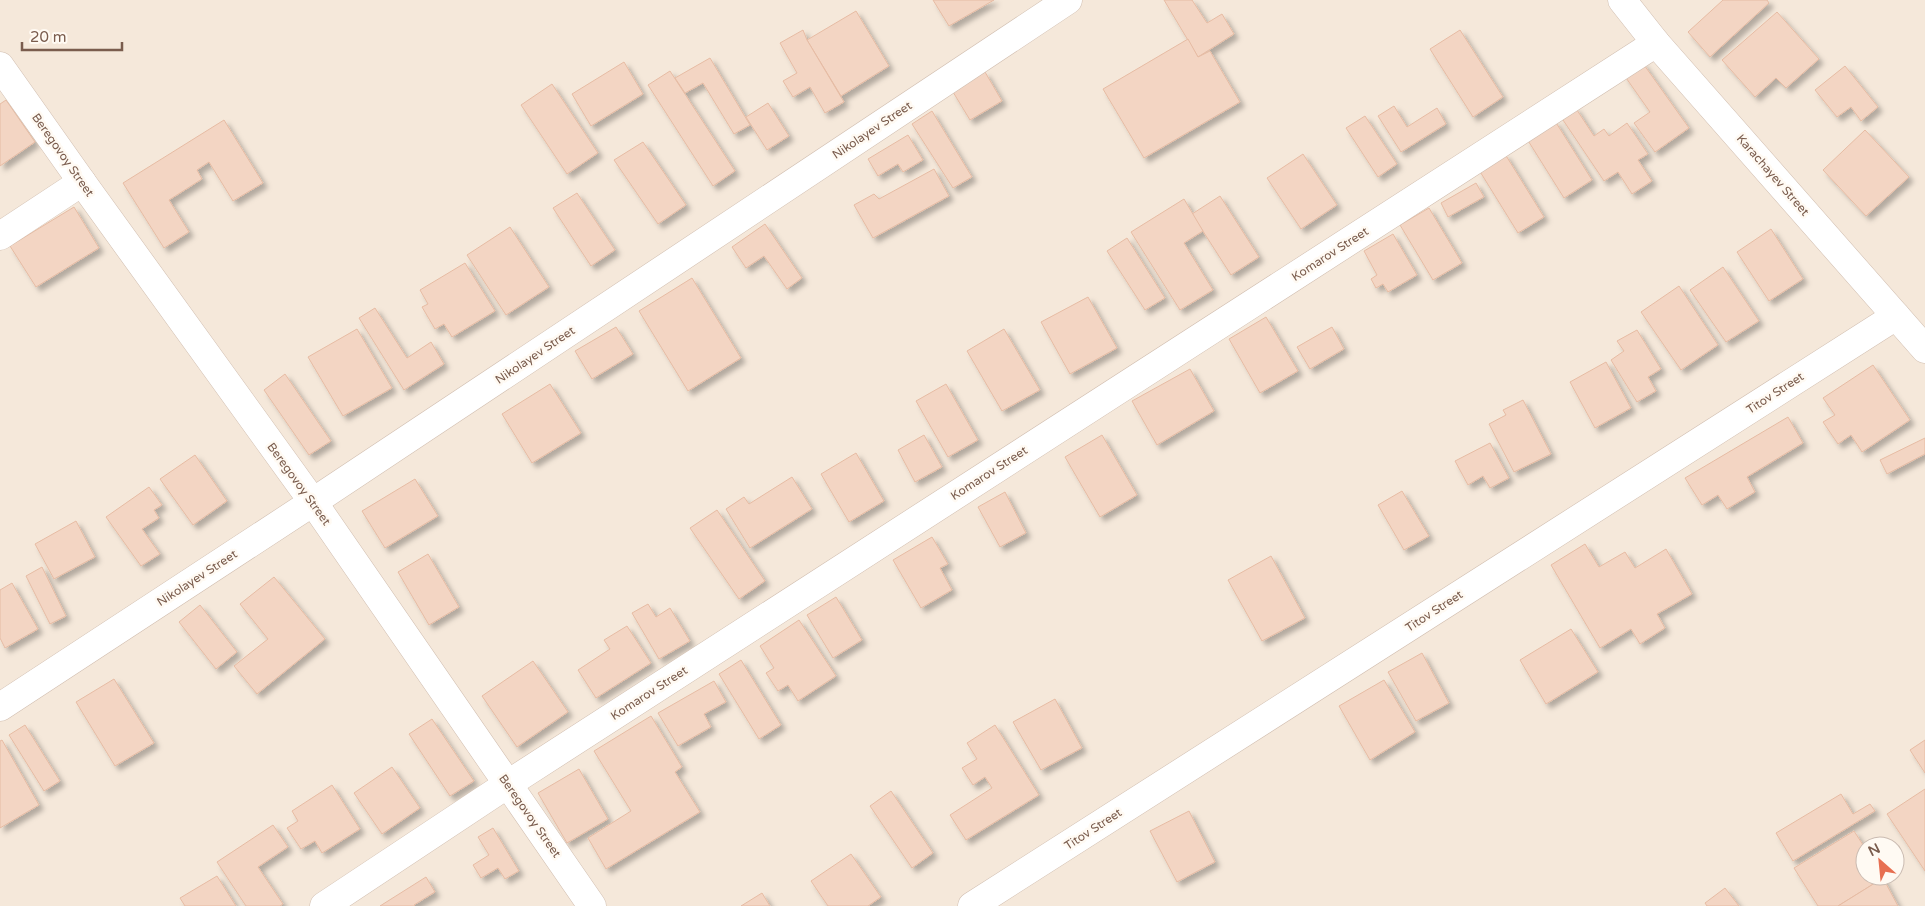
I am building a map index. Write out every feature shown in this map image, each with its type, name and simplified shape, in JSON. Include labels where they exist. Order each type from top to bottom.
[{"type":"street","name":"Nikolayev Street","points":[[0,707],[313,502],[1068,0]]},
{"type":"street","name":"Karachayev Street","points":[[1622,0],[1656,43],[1925,349]]},
{"type":"street","name":"Komarov Street","points":[[324,906],[508,784],[1656,43]]},
{"type":"street","name":"Beregovoy Street","points":[[0,66],[313,502],[592,906]]},
{"type":"street","points":[[0,236],[82,182]]},
{"type":"street","name":"Titov Street","points":[[972,906],[1896,316]]},
{"type":"shaded area","points":[[0,0],[1925,0],[1925,906],[0,906]]},
{"type":"building","points":[[933,0],[994,0],[949,26]]},
{"type":"building","points":[[1164,0],[1192,0],[1207,23],[1222,14],[1234,34],[1198,57]]},
{"type":"building","points":[[1723,0],[1767,0],[1769,3],[1710,57],[1688,32]]},
{"type":"building","points":[[856,11],[889,66],[841,96],[807,40]]},
{"type":"building","points":[[1777,12],[1819,59],[1786,88],[1776,78],[1755,97],[1722,60]]},
{"type":"building","points":[[803,30],[844,102],[825,113],[810,87],[793,97],[783,81],[797,73],[780,43]]},
{"type":"building","points":[[1460,30],[1503,97],[1473,117],[1430,49]]},
{"type":"building","points":[[1188,39],[1198,57],[1210,51],[1240,102],[1144,158],[1103,89]]},
{"type":"building","points":[[710,58],[750,125],[734,134],[703,83],[685,93],[675,78]]},
{"type":"building","points":[[624,62],[643,94],[591,126],[572,94]]},
{"type":"building","points":[[1642,62],[1689,128],[1655,152],[1634,123],[1650,112],[1624,75]]},
{"type":"building","points":[[1845,66],[1878,107],[1861,121],[1851,107],[1837,117],[1815,90]]},
{"type":"building","points":[[670,71],[735,171],[713,186],[648,85]]},
{"type":"building","points":[[985,72],[1002,101],[970,120],[953,92]]},
{"type":"building","points":[[552,84],[598,153],[567,174],[521,105]]},
{"type":"building","points":[[6,100],[35,142],[0,166],[0,104]]},
{"type":"building","points":[[768,103],[789,136],[767,150],[746,117]]},
{"type":"building","points":[[1394,106],[1407,127],[1437,108],[1446,124],[1401,152],[1378,116]]},
{"type":"building","points":[[1575,107],[1594,136],[1604,129],[1609,136],[1627,123],[1648,154],[1638,160],[1652,181],[1632,194],[1618,172],[1604,181],[1561,117]]},
{"type":"building","points":[[932,111],[972,177],[953,188],[912,124]]},
{"type":"building","points":[[1365,116],[1397,164],[1378,177],[1346,128]]},
{"type":"building","points":[[224,120],[263,183],[233,201],[209,162],[197,170],[202,179],[169,200],[189,232],[164,248],[123,183]]},
{"type":"building","points":[[1555,121],[1592,180],[1564,198],[1527,139]]},
{"type":"building","points":[[1865,130],[1909,177],[1866,216],[1823,170]]},
{"type":"building","points":[[908,135],[923,160],[903,172],[898,164],[878,176],[868,159]]},
{"type":"building","points":[[643,142],[686,205],[658,224],[614,160]]},
{"type":"building","points":[[1303,154],[1337,205],[1301,229],[1267,178]]},
{"type":"building","points":[[1505,154],[1544,217],[1518,233],[1479,170]]},
{"type":"building","points":[[934,169],[949,196],[873,238],[854,205],[874,194],[879,199]]},
{"type":"building","points":[[1476,183],[1484,197],[1448,217],[1441,203]]},
{"type":"building","points":[[577,193],[615,250],[591,266],[553,208]]},
{"type":"building","points":[[1220,196],[1259,257],[1231,275],[1192,214]]},
{"type":"building","points":[[1184,199],[1203,231],[1184,243],[1213,290],[1180,310],[1131,232]]},
{"type":"building","points":[[74,207],[99,248],[36,287],[10,246]]},
{"type":"building","points":[[1429,208],[1462,263],[1433,280],[1400,225]]},
{"type":"building","points":[[765,224],[802,278],[787,289],[764,256],[746,268],[732,247]]},
{"type":"building","points":[[510,227],[549,287],[506,315],[467,255]]},
{"type":"building","points":[[1771,229],[1803,279],[1769,301],[1737,252]]},
{"type":"building","points":[[1393,234],[1417,275],[1388,292],[1383,284],[1376,288],[1371,279],[1377,275],[1364,251]]},
{"type":"building","points":[[1127,238],[1165,298],[1145,310],[1107,251]]},
{"type":"building","points":[[465,263],[495,311],[452,337],[444,324],[435,329],[422,307],[428,304],[420,290]]},
{"type":"building","points":[[1723,267],[1759,321],[1726,342],[1690,290]]},
{"type":"building","points":[[692,278],[741,358],[688,391],[639,311]]},
{"type":"building","points":[[1679,286],[1718,345],[1681,370],[1641,312]]},
{"type":"building","points":[[1088,297],[1117,348],[1070,374],[1041,322]]},
{"type":"building","points":[[375,308],[407,358],[431,342],[444,364],[404,390],[359,318]]},
{"type":"building","points":[[1266,317],[1298,371],[1260,393],[1229,339]]},
{"type":"building","points":[[616,327],[633,354],[592,379],[575,351]]},
{"type":"building","points":[[1332,327],[1344,349],[1310,369],[1297,347]]},
{"type":"building","points":[[357,329],[392,388],[343,416],[308,357]]},
{"type":"building","points":[[1004,329],[1040,390],[1002,411],[967,351]]},
{"type":"building","points":[[1637,330],[1661,369],[1648,377],[1656,391],[1637,402],[1611,360],[1624,351],[1617,341]]},
{"type":"building","points":[[1606,362],[1631,408],[1595,428],[1570,382]]},
{"type":"building","points":[[1873,365],[1910,420],[1862,452],[1851,435],[1838,444],[1823,422],[1835,415],[1823,398]]},
{"type":"building","points":[[1190,369],[1214,411],[1157,445],[1132,401]]},
{"type":"building","points":[[285,374],[331,441],[309,455],[264,390]]},
{"type":"building","points":[[550,384],[581,433],[532,463],[502,414]]},
{"type":"building","points":[[946,384],[978,440],[948,457],[916,401]]},
{"type":"building","points":[[1523,400],[1551,454],[1514,472],[1489,424],[1506,415],[1503,410]]},
{"type":"building","points":[[1788,417],[1803,443],[1747,477],[1755,492],[1727,509],[1718,495],[1702,505],[1685,478]]},
{"type":"building","points":[[924,435],[942,467],[915,482],[898,450]]},
{"type":"building","points":[[1102,435],[1137,495],[1100,517],[1065,457]]},
{"type":"building","points":[[1925,438],[1925,454],[1887,474],[1880,460]]},
{"type":"building","points":[[1490,443],[1509,478],[1490,488],[1483,476],[1468,485],[1455,461]]},
{"type":"building","points":[[856,453],[884,501],[849,522],[821,474]]},
{"type":"building","points":[[195,455],[227,501],[193,525],[160,479]]},
{"type":"building","points":[[792,477],[812,509],[750,548],[726,509],[744,497],[749,504]]},
{"type":"building","points":[[415,479],[438,516],[385,548],[362,511]]},
{"type":"building","points":[[149,487],[162,505],[154,510],[159,518],[142,529],[160,554],[141,566],[106,517]]},
{"type":"building","points":[[1402,491],[1429,536],[1404,550],[1378,505]]},
{"type":"building","points":[[1005,492],[1026,533],[1000,547],[978,507]]},
{"type":"building","points":[[717,510],[765,581],[739,599],[690,528]]},
{"type":"building","points":[[76,521],[95,557],[54,579],[35,544]]},
{"type":"building","points":[[932,537],[948,564],[940,568],[952,590],[921,608],[893,560]]},
{"type":"building","points":[[1585,544],[1599,567],[1625,552],[1635,568],[1666,549],[1692,594],[1657,614],[1665,628],[1640,644],[1631,629],[1600,648],[1551,565]]},
{"type":"building","points":[[428,554],[459,607],[429,625],[398,572]]},
{"type":"building","points":[[1271,556],[1305,618],[1262,641],[1228,580]]},
{"type":"building","points":[[42,567],[66,616],[50,624],[26,576]]},
{"type":"building","points":[[274,577],[325,639],[257,694],[234,666],[268,639],[240,604]]},
{"type":"building","points":[[12,583],[38,629],[5,648],[0,638],[0,590]]},
{"type":"building","points":[[836,597],[862,640],[833,658],[807,615]]},
{"type":"building","points":[[648,604],[656,617],[670,608],[690,641],[659,659],[632,613]]},
{"type":"building","points":[[200,605],[237,652],[216,669],[179,622]]},
{"type":"building","points":[[799,620],[836,676],[798,701],[788,685],[778,691],[766,673],[774,668],[760,646]]},
{"type":"building","points":[[627,626],[651,663],[596,698],[578,670],[610,649],[604,640]]},
{"type":"building","points":[[1571,629],[1598,672],[1546,704],[1520,660]]},
{"type":"building","points":[[1422,653],[1449,703],[1416,721],[1388,672]]},
{"type":"building","points":[[741,660],[781,725],[759,739],[719,674]]},
{"type":"building","points":[[533,661],[568,712],[517,747],[482,696]]},
{"type":"building","points":[[114,679],[154,743],[115,766],[76,702]]},
{"type":"building","points":[[1384,680],[1415,732],[1370,760],[1339,706]]},
{"type":"building","points":[[714,681],[726,702],[704,714],[711,727],[678,746],[658,713]]},
{"type":"building","points":[[1055,699],[1082,748],[1041,770],[1013,722]]},
{"type":"building","points":[[651,716],[682,767],[675,772],[700,812],[606,869],[588,838],[631,811],[594,751]]},
{"type":"building","points":[[432,719],[474,781],[450,796],[409,734]]},
{"type":"building","points":[[25,725],[60,781],[44,791],[9,735]]},
{"type":"building","points":[[995,725],[1039,795],[966,840],[950,815],[992,788],[985,777],[973,785],[962,768],[977,759],[967,743]]},
{"type":"building","points":[[2,740],[39,805],[0,828],[0,741]]},
{"type":"building","points":[[1925,740],[1925,773],[1910,750]]},
{"type":"building","points":[[392,767],[420,808],[382,834],[354,793]]},
{"type":"building","points":[[579,769],[608,819],[567,843],[538,793]]},
{"type":"building","points":[[332,785],[360,829],[322,853],[315,841],[301,849],[287,828],[298,821],[292,811]]},
{"type":"building","points":[[1925,789],[1925,871],[1905,841],[1905,836],[1902,836],[1887,814]]},
{"type":"building","points":[[891,791],[933,853],[912,868],[870,806]]},
{"type":"building","points":[[1841,794],[1853,814],[1870,804],[1875,811],[1793,861],[1776,833]]},
{"type":"building","points":[[1189,811],[1215,862],[1177,882],[1150,831]]},
{"type":"building","points":[[273,825],[288,847],[258,867],[283,904],[280,906],[246,906],[217,862]]},
{"type":"building","points":[[493,828],[519,871],[505,879],[498,868],[481,878],[473,865],[489,855],[478,837]]},
{"type":"building","points":[[1854,831],[1857,836],[1855,836],[1855,886],[1870,886],[1838,906],[1818,906],[1794,868]]},
{"type":"building","points":[[851,854],[881,897],[868,906],[828,906],[811,881]]},
{"type":"building","points":[[217,876],[236,906],[185,906],[180,898]]},
{"type":"building","points":[[426,877],[435,892],[415,906],[380,906]]},
{"type":"building","points":[[1870,886],[1887,886],[1898,906],[1838,906]]},
{"type":"building","points":[[1725,888],[1739,906],[1707,906],[1705,903]]},
{"type":"building","points":[[762,893],[770,906],[741,906]]}]
